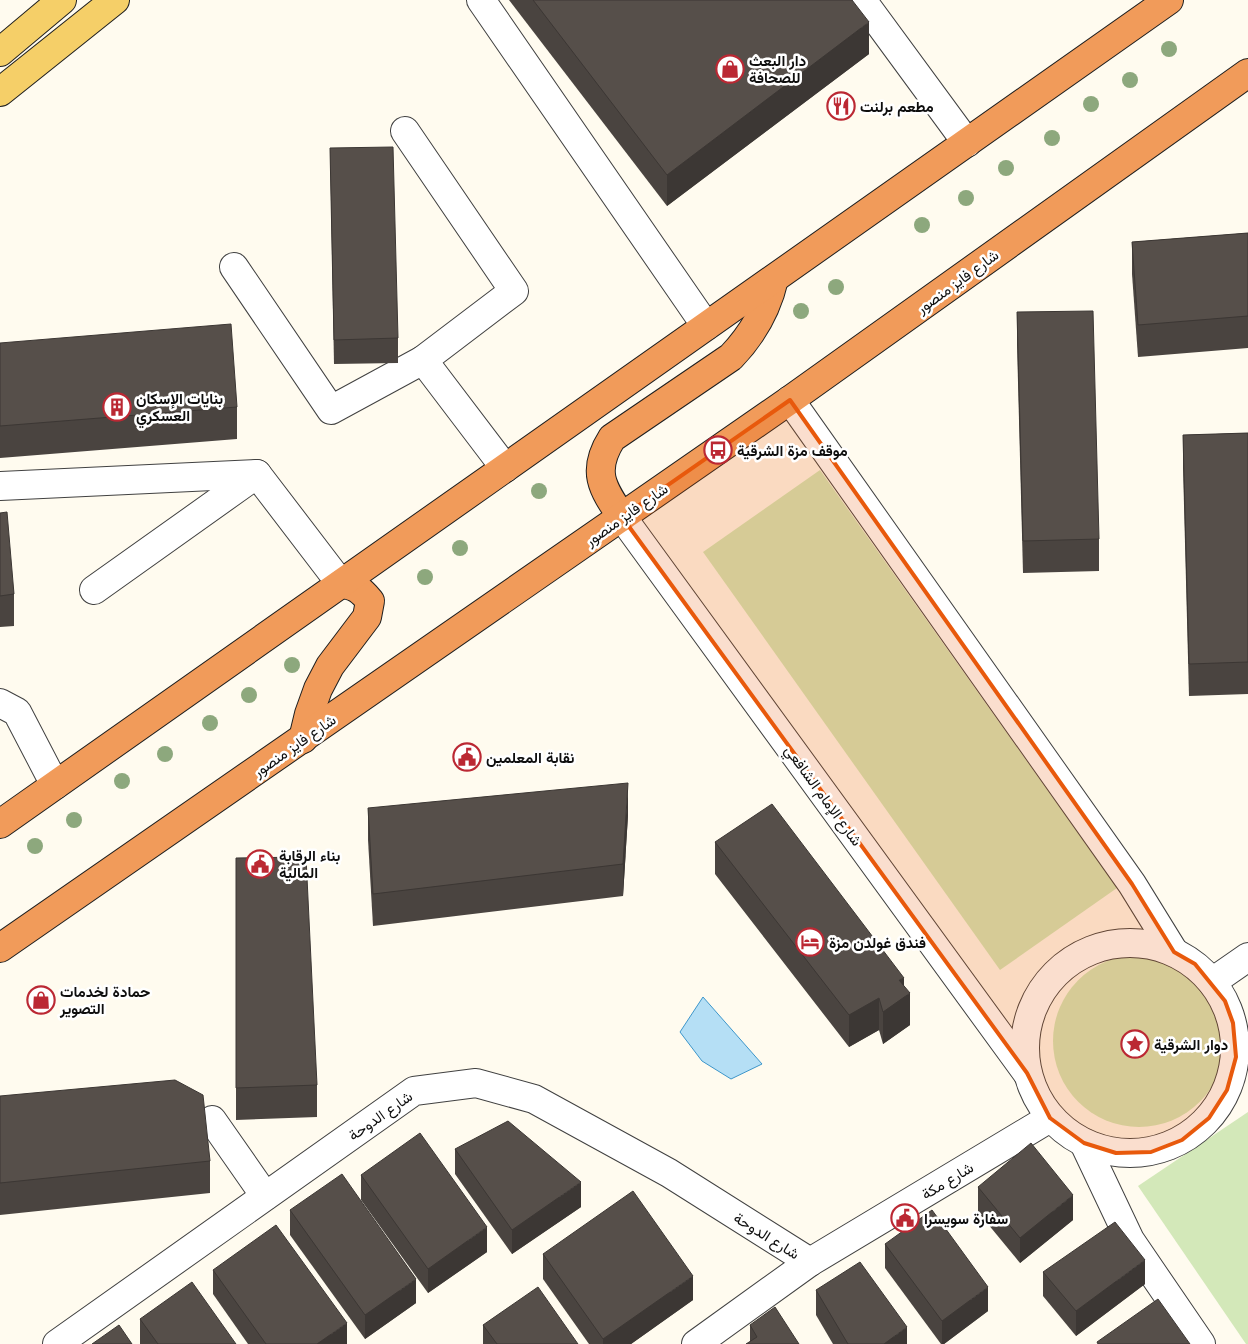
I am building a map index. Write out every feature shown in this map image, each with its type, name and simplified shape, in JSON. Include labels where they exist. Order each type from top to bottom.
[{"type":"highway","points":[[0,824],[1170,0]]},
{"type":"highway","name":"شارع فايز منصور","points":[[0,948],[790,400],[1248,74]]},
{"type":"highway","points":[[622,517],[606,494],[601,480],[600,465],[604,451],[612,438],[730,357],[745,342],[756,326],[770,295],[774,279]]},
{"type":"highway","points":[[303,739],[318,689],[330,666],[368,616],[370,601],[357,587],[350,584],[341,584]]},
{"type":"main road","points":[[0,52],[62,0]]},
{"type":"main road","points":[[0,92],[115,0]]},
{"type":"street","points":[[481,0],[706,326]]},
{"type":"street","points":[[862,0],[967,143]]},
{"type":"street","points":[[234,267],[331,410],[423,360],[514,291],[405,132]]},
{"type":"street","points":[[423,360],[505,468]]},
{"type":"street","points":[[790,400],[1132,884],[1174,952]]},
{"type":"street","points":[[257,474],[341,584]]},
{"type":"street","points":[[0,486],[257,474]]},
{"type":"street","points":[[94,590],[257,474]]},
{"type":"street","name":"شارع الإمام الشافعي","points":[[622,517],[1027,1073]]},
{"type":"street","points":[[0,703],[17,712],[55,785]]},
{"type":"street","points":[[1233,1023],[1236,1057],[1227,1090],[1209,1118],[1182,1140],[1150,1152],[1116,1152],[1084,1143],[1066,1132],[1050,1118],[1036,1097],[1027,1073],[1024,1034],[1037,997],[1062,967],[1096,948],[1135,942],[1174,952],[1194,964],[1212,982],[1225,1001],[1233,1023],[1248,1045]]},
{"type":"street","points":[[1212,982],[1248,957]]},
{"type":"street","name":"شارع الدوحة","points":[[57,1344],[414,1091],[476,1083],[534,1099],[669,1173],[810,1262]]},
{"type":"street","name":"شارع مكة","points":[[696,1344],[810,1262],[1050,1118]]},
{"type":"street","points":[[212,1120],[265,1196]]},
{"type":"street","points":[[1084,1143],[1130,1240],[1201,1344]]},
{"type":"highlighted area","points":[[790,400],[1132,884],[1174,952],[1195,964],[1225,1001],[1233,1023],[1236,1057],[1227,1090],[1209,1118],[1182,1140],[1151,1152],[1116,1153],[1084,1143],[1050,1118],[1027,1073],[622,517]]},
{"type":"green space","points":[[820,470],[1117,888],[1000,970],[703,552]]},
{"type":"green space","points":[[1139,955],[1156,957],[1172,962],[1200,980],[1218,1008],[1223,1024],[1225,1041],[1223,1058],[1218,1074],[1200,1102],[1172,1120],[1156,1125],[1139,1127],[1122,1125],[1106,1120],[1078,1102],[1060,1074],[1055,1058],[1053,1041],[1055,1024],[1060,1008],[1078,980],[1106,962],[1122,957]]},
{"type":"green space","points":[[1248,1112],[1248,1344],[1246,1344],[1138,1186]]},
{"type":"water","points":[[703,997],[762,1064],[731,1079],[702,1061],[680,1032]]},
{"type":"building","points":[[533,0],[852,0],[869,22],[667,175]]},
{"type":"building","points":[[393,147],[398,338],[334,340],[330,148]]},
{"type":"building","points":[[1248,233],[1248,316],[1138,325],[1132,242]]},
{"type":"building","points":[[1093,311],[1099,539],[1023,541],[1017,312]]},
{"type":"building","name":"بنايات الإسكان العسكري","points":[[231,324],[237,407],[0,426],[0,343]]},
{"type":"building","points":[[1248,433],[1248,662],[1189,664],[1183,435]]},
{"type":"building","points":[[7,512],[14,594],[0,596],[0,513]]},
{"type":"building","points":[[628,783],[623,864],[373,894],[368,808]]},
{"type":"building","name":"فندق غولدن مزة","points":[[772,804],[904,978],[899,980],[910,993],[883,1012],[879,998],[849,1015],[715,842]]},
{"type":"building","points":[[306,857],[317,1085],[236,1088],[236,858]]},
{"type":"building","points":[[175,1080],[203,1095],[210,1161],[0,1183],[0,1096]]},
{"type":"building","points":[[508,1121],[581,1182],[512,1230],[455,1149]]},
{"type":"building","points":[[420,1133],[487,1227],[428,1269],[361,1175]]},
{"type":"building","points":[[1031,1143],[1073,1195],[1020,1238],[978,1187]]},
{"type":"building","points":[[342,1174],[416,1279],[365,1315],[290,1210]]},
{"type":"building","points":[[633,1191],[693,1276],[603,1339],[543,1254]]},
{"type":"building","points":[[932,1210],[988,1287],[942,1321],[885,1244]]},
{"type":"building","points":[[1115,1222],[1145,1260],[1076,1311],[1043,1272]]},
{"type":"building","points":[[276,1225],[347,1323],[317,1344],[266,1344],[213,1270]]},
{"type":"building","points":[[860,1262],[907,1327],[884,1344],[848,1344],[816,1290]]},
{"type":"building","points":[[192,1282],[236,1344],[158,1344],[140,1319]]},
{"type":"building","points":[[538,1287],[578,1344],[497,1344],[483,1325]]},
{"type":"building","points":[[1158,1299],[1190,1344],[1098,1344],[1097,1342]]},
{"type":"building","points":[[775,1307],[799,1344],[746,1344],[757,1337],[750,1325]]},
{"type":"building","points":[[119,1325],[132,1344],[92,1344]]},
{"type":"place","name":"دار البعث للصحافة","points":[[730,69]]},
{"type":"place","name":"مطعم برلنت","points":[[841,106]]},
{"type":"place","name":"بنايات الإسكان العسكري","points":[[117,407]]},
{"type":"place","name":"موقف مزة الشرقية","points":[[718,450]]},
{"type":"place","name":"نقابة المعلمين","points":[[467,757]]},
{"type":"place","name":"بناء الرقابة المالية","points":[[260,864]]},
{"type":"place","name":"فندق غولدن مزة","points":[[810,942]]},
{"type":"place","name":"حمادة لخدمات التصوير","points":[[41,1000]]},
{"type":"place","name":"دوار الشرقية","points":[[1135,1044]]},
{"type":"place","name":"سفارة سويسرا","points":[[905,1218]]}]
